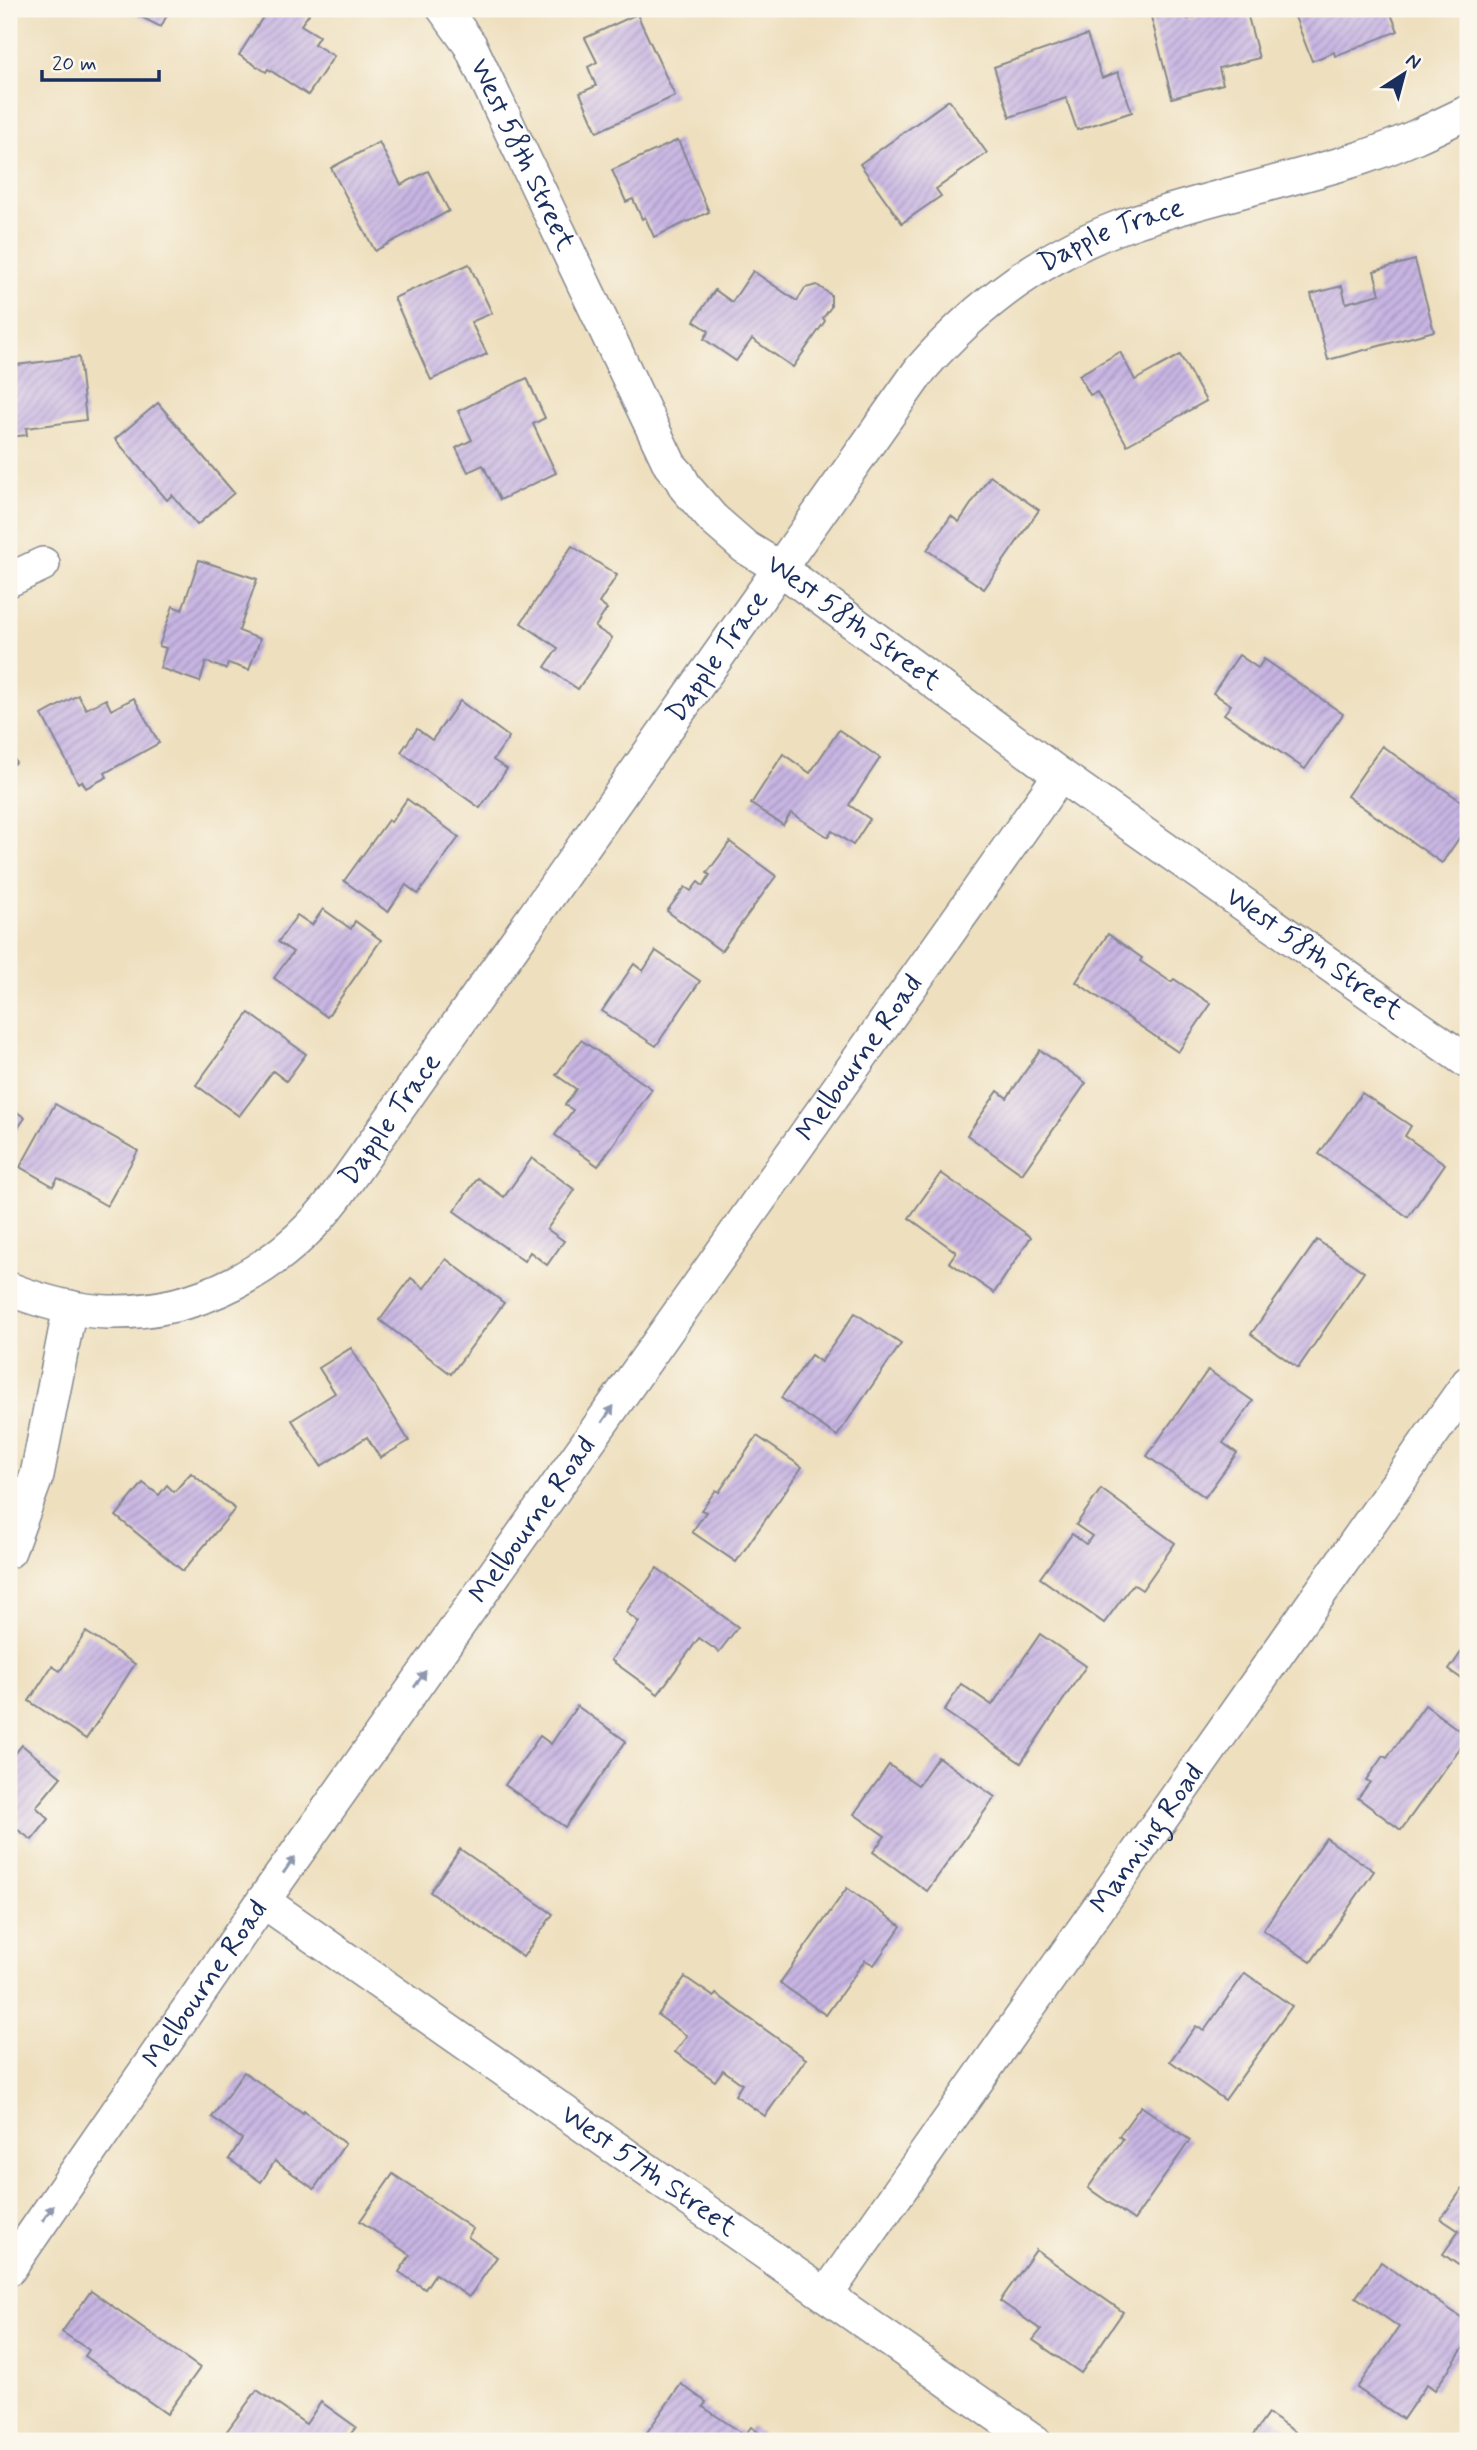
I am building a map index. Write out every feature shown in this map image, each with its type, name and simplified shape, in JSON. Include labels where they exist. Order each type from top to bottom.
[{"type":"street","name":"West 58th Street","points":[[444,9],[470,45],[670,465],[713,519],[746,547],[781,569],[1060,775],[1468,1062]]},
{"type":"street","name":"Dapple Trace","points":[[9,1289],[35,1300],[70,1307],[106,1312],[144,1311],[217,1292],[267,1264],[311,1227],[343,1186],[920,370],[981,307],[1024,276],[1071,249],[1129,223],[1363,157],[1468,112]]},
{"type":"street","points":[[9,580],[43,564]]},
{"type":"street","name":"Melbourne Road","points":[[9,2269],[263,1900],[1060,775]]},
{"type":"street","points":[[9,1551],[37,1475],[70,1307]]},
{"type":"street","name":"Manning Road","points":[[826,2295],[1468,1383]]},
{"type":"street","name":"West 57th Street","points":[[263,1900],[1034,2441]]},
{"type":"building","points":[[125,9],[170,9],[161,27]]},
{"type":"building","points":[[268,9],[301,9],[309,14],[301,25],[319,36],[314,44],[334,56],[308,95],[268,69],[266,72],[239,55]]},
{"type":"building","points":[[1149,9],[1185,9],[1188,19],[1226,9],[1246,9],[1259,58],[1219,68],[1223,84],[1172,98]]},
{"type":"building","points":[[1292,9],[1389,9],[1398,31],[1335,56],[1334,52],[1312,61]]},
{"type":"building","points":[[637,14],[675,96],[597,132],[580,93],[596,86],[588,67],[597,62],[585,38]]},
{"type":"building","points":[[1087,35],[1102,78],[1118,72],[1132,112],[1077,130],[1066,98],[1010,117],[994,67]]},
{"type":"building","points":[[949,100],[987,153],[936,189],[941,196],[902,223],[860,164]]},
{"type":"building","points":[[678,140],[709,212],[654,237],[633,199],[626,202],[612,170]]},
{"type":"building","points":[[379,142],[401,185],[428,171],[449,211],[375,251],[331,168]]},
{"type":"building","points":[[1415,260],[1434,331],[1328,360],[1311,294],[1342,286],[1346,303],[1380,294],[1374,271]]},
{"type":"building","points":[[469,264],[492,313],[471,322],[487,354],[431,380],[394,298]]},
{"type":"building","points":[[753,271],[797,301],[805,288],[817,285],[831,295],[831,307],[823,318],[825,321],[793,367],[752,339],[736,361],[704,339],[709,331],[694,321],[715,290],[732,302]]},
{"type":"building","points":[[1120,352],[1135,380],[1180,355],[1206,401],[1127,445],[1097,392],[1090,395],[1079,375]]},
{"type":"building","points":[[79,357],[86,420],[26,428],[27,435],[9,437],[9,366]]},
{"type":"building","points":[[527,378],[545,418],[533,424],[556,473],[500,500],[483,465],[468,472],[456,448],[472,440],[458,411]]},
{"type":"building","points":[[158,403],[234,493],[197,525],[172,495],[167,500],[115,439]]},
{"type":"building","points":[[990,476],[1039,510],[984,589],[927,550],[951,516],[959,522]]},
{"type":"building","points":[[572,546],[617,575],[599,603],[607,609],[595,627],[612,638],[578,689],[545,667],[558,648],[521,623]]},
{"type":"building","points":[[199,560],[257,579],[239,631],[260,639],[249,670],[228,663],[226,669],[206,662],[200,682],[160,668],[166,648],[159,646],[173,606],[182,610]]},
{"type":"building","points":[[1239,655],[1258,668],[1264,659],[1343,714],[1305,769],[1224,714],[1231,705],[1213,693]]},
{"type":"building","points":[[78,695],[86,709],[106,699],[111,710],[134,698],[159,743],[105,773],[107,777],[86,788],[82,781],[78,783],[42,715]]},
{"type":"building","points":[[460,701],[509,737],[493,760],[507,769],[480,808],[401,752],[417,729],[432,740]]},
{"type":"building","points":[[839,730],[880,758],[849,805],[870,819],[853,845],[832,831],[828,837],[791,813],[783,825],[751,804],[783,754],[810,773]]},
{"type":"building","points":[[1382,746],[1468,806],[1468,825],[1442,863],[1347,796]]},
{"type":"building","points":[[9,748],[16,763],[9,766]]},
{"type":"building","points":[[407,799],[459,837],[418,894],[406,885],[388,912],[344,881],[388,820],[391,822]]},
{"type":"building","points":[[730,842],[776,876],[721,951],[667,911],[685,887],[691,891],[698,882],[703,886],[710,875],[707,873]]},
{"type":"building","points":[[323,909],[351,929],[355,921],[381,940],[327,1017],[274,978],[293,952],[278,942],[297,915],[312,925]]},
{"type":"building","points":[[1108,934],[1142,958],[1140,961],[1171,982],[1174,979],[1211,1004],[1178,1052],[1076,982]]},
{"type":"building","points":[[656,951],[700,981],[656,1046],[602,1011],[634,964],[643,971]]},
{"type":"building","points":[[249,1013],[306,1054],[286,1081],[273,1071],[239,1116],[196,1085]]},
{"type":"building","points":[[581,1040],[652,1089],[598,1166],[555,1135],[573,1110],[565,1105],[576,1089],[556,1075]]},
{"type":"building","points":[[1040,1050],[1086,1083],[1022,1174],[967,1135],[998,1091],[1007,1098]]},
{"type":"building","points":[[1362,1093],[1411,1126],[1405,1136],[1445,1164],[1408,1217],[1319,1154]]},
{"type":"building","points":[[55,1104],[138,1151],[107,1206],[58,1178],[53,1186],[20,1167]]},
{"type":"building","points":[[9,1106],[25,1118],[9,1140]]},
{"type":"building","points":[[532,1158],[575,1190],[547,1229],[564,1241],[547,1265],[530,1252],[524,1261],[454,1211],[478,1178],[504,1197]]},
{"type":"building","points":[[941,1173],[1031,1237],[994,1293],[949,1262],[956,1252],[909,1218]]},
{"type":"building","points":[[1317,1240],[1364,1272],[1298,1368],[1251,1334]]},
{"type":"building","points":[[446,1259],[504,1303],[451,1374],[380,1320],[411,1278],[424,1288]]},
{"type":"building","points":[[855,1313],[901,1344],[837,1436],[781,1398],[811,1355],[821,1362]]},
{"type":"building","points":[[351,1348],[409,1441],[380,1458],[367,1437],[321,1466],[292,1420],[335,1393],[319,1368]]},
{"type":"building","points":[[1208,1370],[1253,1401],[1223,1443],[1237,1453],[1205,1497],[1147,1456]]},
{"type":"building","points":[[757,1436],[802,1467],[736,1562],[692,1532],[706,1512],[701,1510],[716,1490],[719,1492]]},
{"type":"building","points":[[191,1473],[235,1509],[183,1571],[116,1516],[143,1483],[159,1495],[167,1485],[174,1492]]},
{"type":"building","points":[[1101,1489],[1175,1543],[1142,1590],[1133,1584],[1104,1623],[1040,1578],[1072,1534],[1086,1544],[1092,1536],[1076,1525]]},
{"type":"building","points":[[657,1568],[738,1627],[719,1652],[699,1638],[658,1694],[611,1660],[639,1622],[626,1612]]},
{"type":"building","points":[[86,1632],[135,1664],[86,1739],[29,1701],[52,1666],[60,1671]]},
{"type":"building","points":[[1040,1634],[1086,1666],[1021,1763],[944,1711],[961,1684],[992,1705]]},
{"type":"building","points":[[1468,1642],[1468,1683],[1449,1670]]},
{"type":"building","points":[[1425,1705],[1468,1737],[1401,1830],[1358,1798],[1370,1782],[1366,1780],[1383,1756],[1387,1758]]},
{"type":"building","points":[[577,1706],[626,1741],[565,1827],[505,1785],[540,1736],[551,1744]]},
{"type":"building","points":[[22,1745],[61,1777],[36,1807],[49,1819],[32,1840],[18,1830],[9,1841],[9,1761]]},
{"type":"building","points":[[938,1757],[995,1797],[927,1891],[873,1852],[885,1836],[854,1814],[889,1765],[918,1785]]},
{"type":"building","points":[[1326,1838],[1374,1871],[1311,1962],[1263,1930]]},
{"type":"building","points":[[460,1849],[553,1914],[523,1957],[430,1892]]},
{"type":"building","points":[[847,1888],[901,1926],[874,1965],[865,1960],[826,2015],[780,1983]]},
{"type":"building","points":[[1245,1973],[1292,2006],[1225,2100],[1170,2061],[1196,2026],[1204,2031]]},
{"type":"building","points":[[685,1977],[714,1997],[716,1994],[806,2059],[765,2116],[735,2095],[742,2084],[723,2070],[715,2081],[675,2052],[687,2036],[658,2015]]},
{"type":"building","points":[[244,2072],[303,2113],[304,2111],[345,2144],[314,2189],[275,2161],[261,2182],[229,2159],[242,2139],[212,2117]]},
{"type":"building","points":[[1141,2106],[1190,2140],[1134,2220],[1088,2188],[1123,2139],[1119,2136]]},
{"type":"building","points":[[393,2174],[473,2229],[468,2237],[497,2257],[469,2297],[435,2274],[425,2289],[399,2272],[410,2255],[360,2221]]},
{"type":"building","points":[[1462,2189],[1468,2193],[1468,2272],[1443,2254],[1459,2231],[1441,2219]]},
{"type":"building","points":[[1036,2250],[1123,2312],[1081,2373],[1033,2340],[1041,2330],[1000,2301]]},
{"type":"building","points":[[1381,2262],[1468,2322],[1468,2341],[1435,2390],[1427,2384],[1403,2419],[1357,2388],[1399,2327],[1356,2297]]},
{"type":"building","points":[[91,2291],[200,2368],[167,2414],[85,2356],[89,2350],[62,2332]]},
{"type":"building","points":[[681,2384],[706,2402],[703,2407],[745,2435],[751,2427],[771,2441],[648,2441],[643,2438]]},
{"type":"building","points":[[257,2390],[306,2424],[321,2402],[356,2427],[345,2441],[232,2441],[224,2435]]},
{"type":"building","points":[[1268,2414],[1308,2441],[1249,2441]]}]
